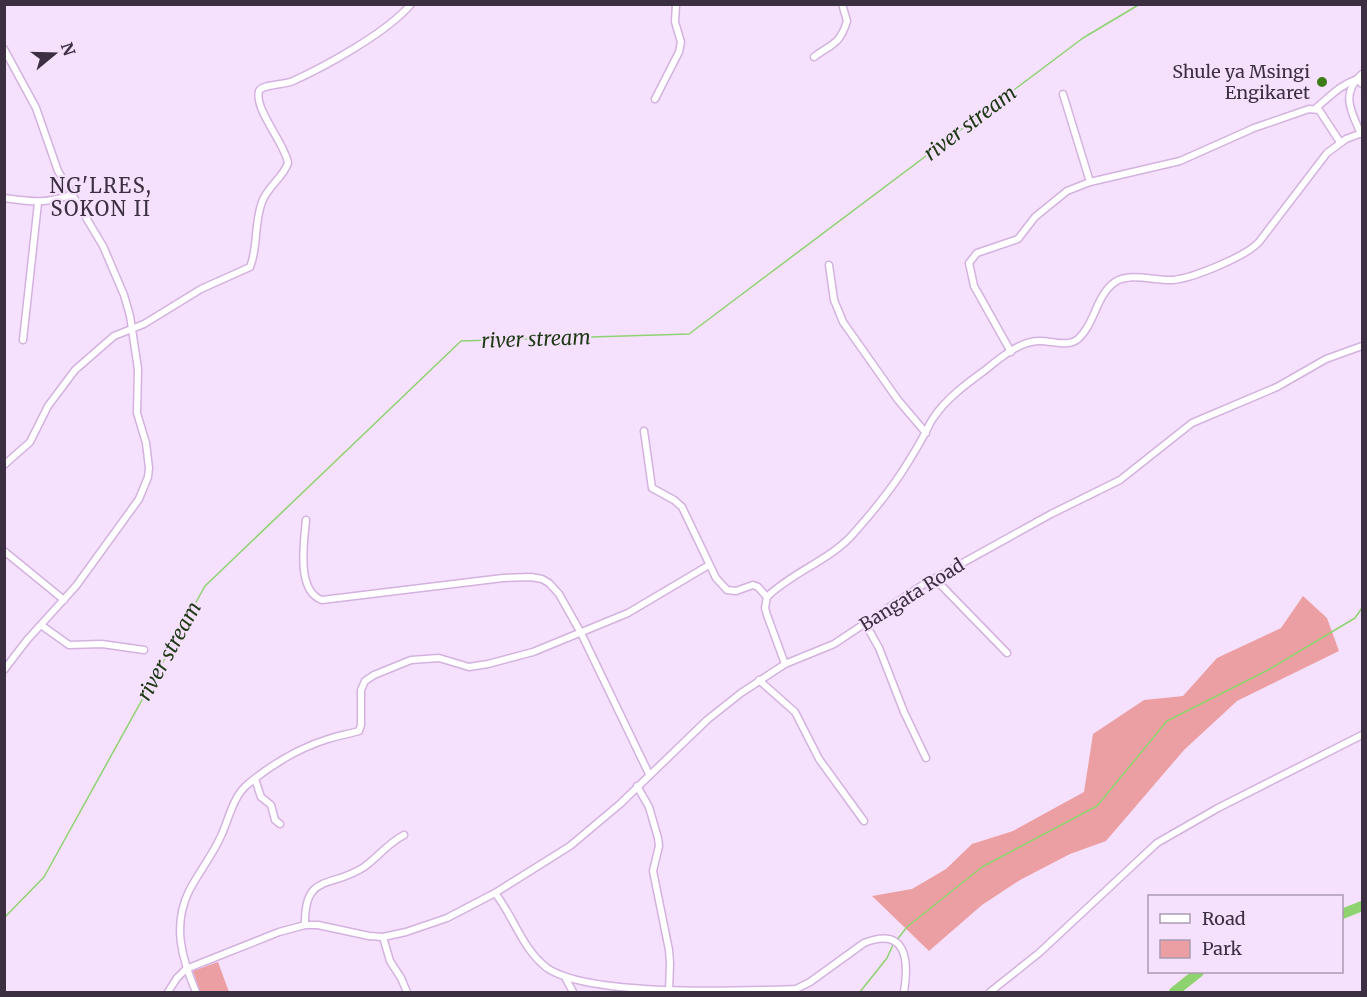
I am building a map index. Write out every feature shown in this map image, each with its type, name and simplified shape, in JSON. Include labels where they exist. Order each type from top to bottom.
[{"type":"street","points":[[4,465],[30,442],[48,406],[75,370],[114,336],[154,319],[201,289],[243,272],[251,264],[256,225],[263,198],[288,163],[263,111],[260,89],[264,86],[277,86],[292,82],[347,52],[393,22],[411,4]]},
{"type":"street","points":[[655,99],[679,52],[681,42],[675,22],[676,4]]},
{"type":"street","points":[[814,57],[834,46],[840,36],[847,21],[842,4]]},
{"type":"street","points":[[4,49],[32,99],[58,171],[99,239],[124,295],[133,329],[138,369],[137,413],[149,460],[148,477],[139,499],[64,600],[27,640],[4,670]]},
{"type":"street","points":[[1011,352],[974,286],[969,268],[971,259],[977,253],[1018,239],[1042,209],[1067,191],[1090,182],[1180,161],[1254,128],[1302,110],[1316,108],[1333,92],[1361,79]]},
{"type":"street","points":[[785,664],[766,615],[767,597],[848,540],[890,488],[934,417],[957,393],[1022,345],[1034,341],[1066,344],[1076,341],[1089,324],[1105,292],[1118,280],[1130,278],[1180,279],[1249,251],[1259,242],[1327,153],[1340,142],[1362,133],[1351,109],[1349,98],[1349,93],[1361,79]]},
{"type":"street","points":[[1063,94],[1090,182]]},
{"type":"street","points":[[1316,108],[1340,142]]},
{"type":"street","points":[[4,198],[38,203],[71,195]]},
{"type":"street","points":[[24,340],[38,203]]},
{"type":"street","points":[[829,265],[834,300],[843,322],[898,400],[926,433]]},
{"type":"street","name":"Bangata Road","points":[[186,969],[305,925],[369,936],[416,930],[447,918],[495,893],[558,855],[620,804],[649,774],[714,715],[759,680],[785,664],[834,644],[935,579],[1058,510],[1120,480],[1185,428],[1202,418],[1277,387],[1326,359],[1362,346]]},
{"type":"street","points":[[644,431],[652,488],[682,507],[716,578],[727,590],[736,591],[753,585],[767,597]]},
{"type":"street","points":[[306,520],[305,578],[308,589],[322,600],[503,578],[542,579],[554,588],[581,633],[649,774]]},
{"type":"street","points":[[4,551],[64,600]]},
{"type":"street","points":[[196,993],[186,969],[179,937],[188,893],[214,852],[238,796],[255,779],[284,759],[315,743],[358,731],[361,725],[361,690],[365,681],[411,660],[447,659],[469,667],[533,652],[628,613],[709,565]]},
{"type":"street","points":[[935,579],[1007,652]]},
{"type":"street","points":[[866,623],[926,758]]},
{"type":"street","points":[[42,625],[69,645],[102,644],[144,650]]},
{"type":"street","points":[[759,680],[795,712],[819,759],[864,821]]},
{"type":"street","points":[[990,993],[1039,953],[1157,843],[1227,803],[1362,735]]},
{"type":"street","points":[[255,779],[261,797],[271,805],[275,819],[280,824]]},
{"type":"street","points":[[637,786],[649,807],[658,838],[659,846],[653,871],[669,950],[669,992]]},
{"type":"street","points":[[305,925],[305,903],[313,891],[322,884],[357,871],[389,844],[404,835]]},
{"type":"street","points":[[495,893],[511,915],[530,950],[547,968],[566,979],[599,987],[669,992],[796,989],[810,982],[864,943],[886,938],[895,942],[906,957],[904,993]]},
{"type":"street","points":[[383,936],[390,961],[403,981],[406,993]]},
{"type":"street","points":[[168,993],[186,969]]},
{"type":"street","points":[[566,979],[573,993]]},
{"type":"green space","points":[[1303,596],[1327,618],[1339,651],[1237,701],[1184,750],[1106,841],[1070,854],[1020,880],[982,905],[929,951],[872,896],[912,889],[946,869],[972,844],[1013,831],[1084,792],[1093,734],[1144,700],[1183,696],[1217,658],[1281,628]]},
{"type":"green space","points":[[218,962],[229,992],[200,992],[193,971]]},
{"type":"waterway","name":"river stream","points":[[4,918],[44,877],[205,586],[461,341],[689,334],[1083,38],[1140,4]]},
{"type":"waterway","points":[[896,941],[907,927],[982,867],[1097,806],[1167,721],[1268,670],[1355,618],[1362,608]]},
{"type":"waterway","points":[[1343,914],[1362,906]]},
{"type":"waterway","points":[[860,992],[887,958],[893,945]]},
{"type":"waterway","points":[[1174,992],[1198,973]]},
{"type":"place","name":"Shule ya Msingi Engikaret","points":[[1322,82]]},
{"type":"district","name":"NG'LRES, SOKON II","points":[[101,198]]}]
